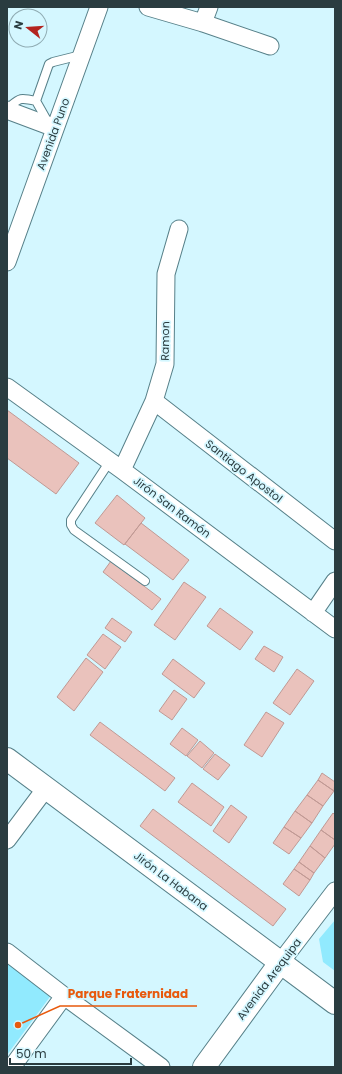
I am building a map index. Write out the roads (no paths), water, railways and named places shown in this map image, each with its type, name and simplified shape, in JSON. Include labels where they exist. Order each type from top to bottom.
[{"type":"street","name":"Avenida Puno","points":[[7,262],[53,127],[82,55],[99,7]]},
{"type":"street","points":[[148,7],[203,23],[270,46]]},
{"type":"street","points":[[203,23],[209,7]]},
{"type":"street","points":[[7,109],[53,127]]},
{"type":"street","name":"Ramon","points":[[116,466],[154,401],[165,364],[166,274],[179,228]]},
{"type":"street","name":"Jirón San Ramón","points":[[7,387],[335,629]]},
{"type":"street","name":"Santiago Apostol","points":[[154,401],[335,541]]},
{"type":"street","points":[[313,613],[335,581]]},
{"type":"street","name":"Jirón La Habana","points":[[7,759],[335,1003]]},
{"type":"street","points":[[7,840],[46,788]]},
{"type":"street","name":"Avenida Arequipa","points":[[204,1067],[335,891]]},
{"type":"street","points":[[7,952],[161,1067]]},
{"type":"street","points":[[12,1067],[64,996]]},
{"type":"lane","points":[[36,101],[49,64],[82,55]]},
{"type":"lane","points":[[7,109],[19,99],[23,98],[36,101],[53,127]]},
{"type":"lane","points":[[116,466],[70,520],[70,525],[74,530],[145,580]]},
{"type":"place","name":"Parque Fraternidad","points":[[18,1025]]}]
